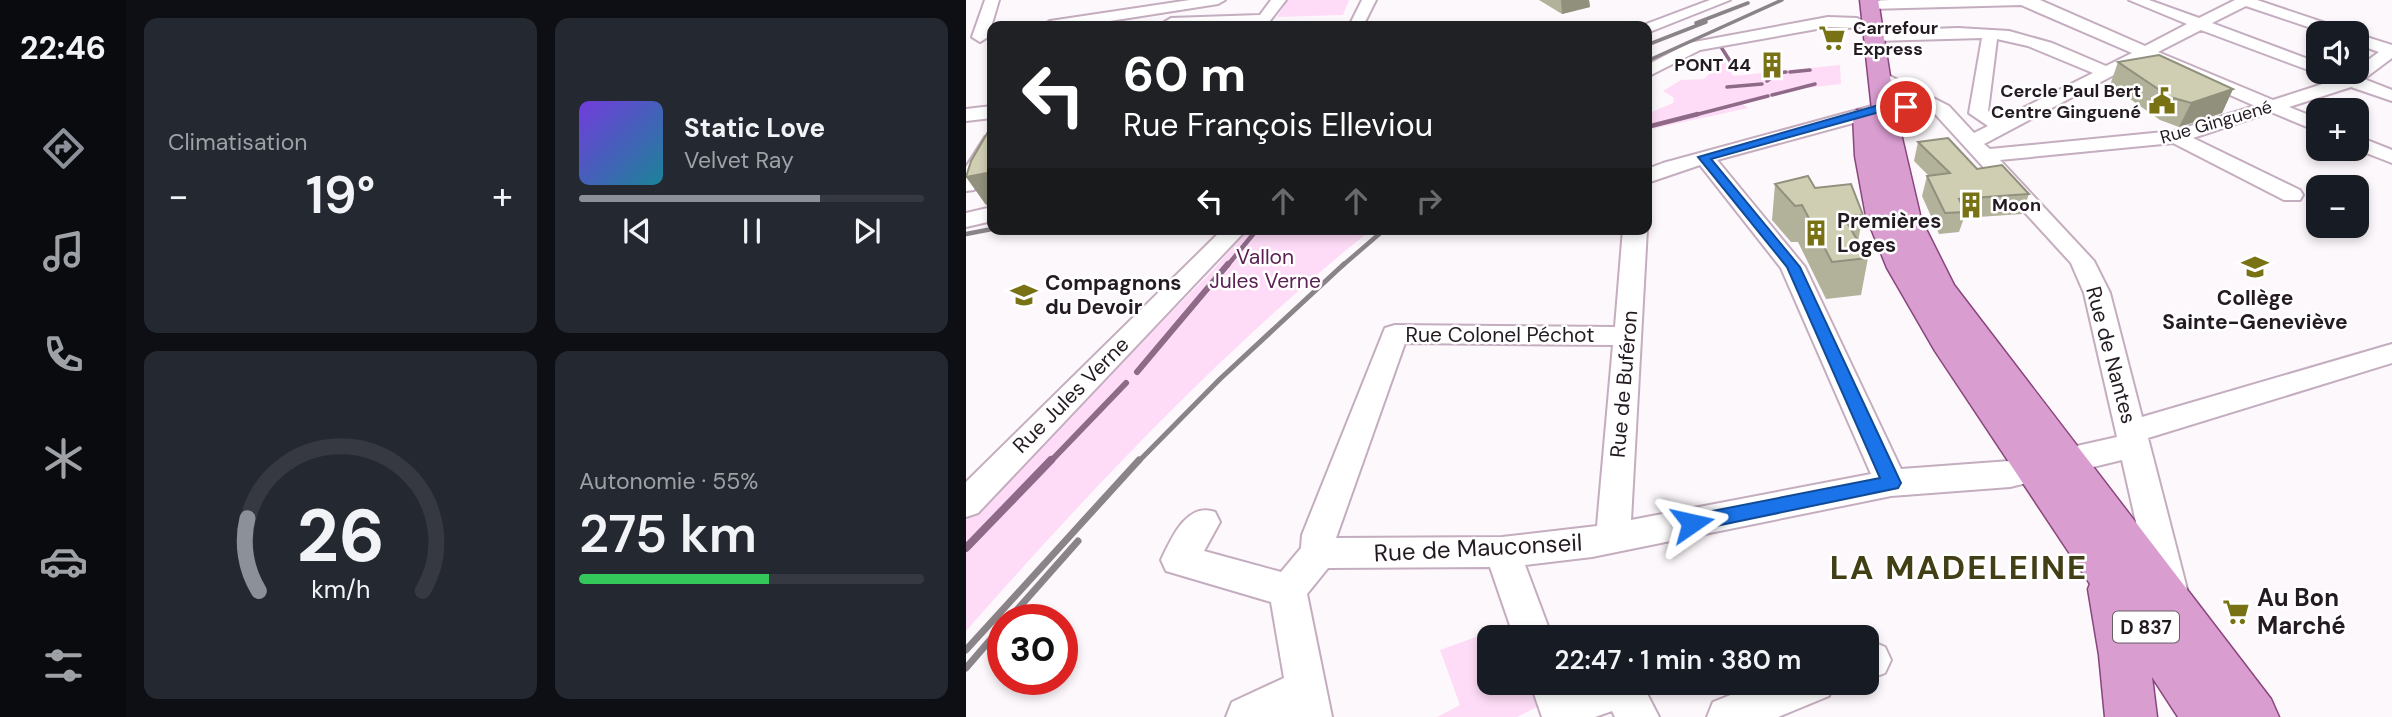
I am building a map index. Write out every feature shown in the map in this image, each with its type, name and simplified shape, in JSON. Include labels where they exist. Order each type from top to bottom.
[{"type":"main road","points":[[1864,2],[1857,23],[1874,110]]},
{"type":"main road","points":[[1864,2],[1874,36],[1878,77],[1868,156],[1880,216],[1902,268],[1947,343],[2050,463],[2107,573],[2121,632],[2131,717]]},
{"type":"main road","name":"Rue de Nantes","points":[[2050,463],[2174,609],[2253,717]]},
{"type":"main road","name":"D 837","points":[[2107,573],[2209,717]]},
{"type":"street","points":[[980,37],[992,0]]},
{"type":"street","points":[[1082,21],[1186,2],[1218,0]]},
{"type":"street","points":[[1251,19],[1264,0]]},
{"type":"street","points":[[1207,21],[1264,19],[1279,0]]},
{"type":"street","points":[[1358,21],[1369,0]]},
{"type":"street","points":[[1652,26],[1723,0]]},
{"type":"street","points":[[2023,0],[2306,120]]},
{"type":"street","points":[[1864,2],[2033,0]]},
{"type":"street","points":[[2136,0],[2306,64]]},
{"type":"street","points":[[1978,149],[2003,125],[2245,0],[2306,21]]},
{"type":"street","points":[[1058,21],[1066,11]]},
{"type":"street","points":[[1652,69],[1695,47],[1828,22],[1857,23]]},
{"type":"street","points":[[1874,36],[1914,37],[1953,32],[1990,34],[2019,39],[2106,72]]},
{"type":"street","points":[[1990,34],[1978,113],[2003,125]]},
{"type":"street","points":[[2369,43],[2392,50]]},
{"type":"street","name":"Rue Ginguené","points":[[2369,67],[2392,50]]},
{"type":"street","name":"Rue de Nantes","points":[[1878,77],[1942,110],[2082,261],[2097,293],[2174,609]]},
{"type":"street","name":"Rue Ginguené","points":[[1978,149],[2176,137],[2342,84]]},
{"type":"street","points":[[2359,84],[2392,96]]},
{"type":"street","points":[[1652,175],[1704,157],[1874,110],[1942,110]]},
{"type":"street","points":[[966,115],[987,113]]},
{"type":"street","points":[[2176,137],[2292,195]]},
{"type":"street","points":[[966,146],[987,142]]},
{"type":"street","points":[[2369,147],[2392,157]]},
{"type":"street","points":[[966,185],[987,149]]},
{"type":"street","points":[[1704,157],[1793,267],[1891,483]]},
{"type":"street","points":[[966,220],[987,215]]},
{"type":"street","name":"Rue Jules Verne","points":[[966,503],[1230,235]]},
{"type":"street","name":"Rue de Buféron","points":[[1613,538],[1635,235]]},
{"type":"street","name":"Rue Colonel Péchot","points":[[1319,553],[1319,535],[1395,334],[1629,336]]},
{"type":"street","name":"Rue de Mauconseil","points":[[1319,553],[1502,552],[1613,538],[1891,483],[1983,478],[2050,463],[2132,439],[2392,353]]},
{"type":"street","points":[[1203,522],[1179,560],[1291,604]]},
{"type":"street","points":[[1502,552],[1529,625]]},
{"type":"street","points":[[1247,717],[1308,703],[1291,604],[1319,553]]},
{"type":"street","points":[[1550,703],[1622,688],[1638,717]]},
{"type":"street","points":[[1728,717],[1783,695]]},
{"type":"green space","points":[[1288,0],[1349,0],[1343,15],[1277,17]]},
{"type":"green space","points":[[1725,62],[1733,76],[1840,65],[1841,84],[1806,88],[1743,104],[1748,108],[1652,129],[1652,112],[1673,103],[1674,98],[1663,91],[1681,80],[1704,79],[1714,69],[1713,64]]},
{"type":"green space","name":"Vallon Jules Verne","points":[[1243,235],[1365,235],[1264,322],[1160,421],[990,604],[987,604],[987,608],[966,631],[966,520],[1213,270]]},
{"type":"green space","points":[[1477,637],[1477,695],[1535,695],[1539,706],[1517,717],[1437,717],[1460,705],[1440,650]]},
{"type":"building","points":[[2159,55],[2233,89],[2191,103],[2170,97],[2118,62]]},
{"type":"building","points":[[987,134],[987,173],[966,177],[971,161]]},
{"type":"building","points":[[1948,138],[1977,169],[2002,165],[2029,194],[1959,199],[1965,212],[1945,213],[1927,176],[1950,173],[1918,142]]},
{"type":"building","points":[[1808,176],[1815,188],[1851,184],[1863,215],[1843,216],[1868,258],[1832,262],[1802,205],[1795,206],[1775,184]]},
{"type":"waterway","points":[[1721,47],[1730,61]]},
{"type":"waterway","points":[[1790,72],[1810,70]]},
{"type":"waterway","points":[[1767,74],[1786,72]]},
{"type":"waterway","points":[[1727,87],[1762,84]]},
{"type":"waterway","points":[[1772,95],[1815,84]]},
{"type":"waterway","points":[[1691,116],[1768,96]]},
{"type":"waterway","points":[[1652,126],[1698,114]]},
{"type":"waterway","points":[[1227,266],[1253,235]]},
{"type":"waterway","points":[[1137,372],[1228,264]]},
{"type":"waterway","points":[[1050,462],[1126,383]]},
{"type":"waterway","points":[[966,548],[1051,460]]},
{"type":"railway","points":[[1652,59],[1782,0]]},
{"type":"railway","points":[[1696,23],[1748,3]]},
{"type":"railway","points":[[1652,43],[1706,22]]},
{"type":"railway","points":[[966,234],[987,230]]},
{"type":"railway","points":[[1342,266],[1378,235]]},
{"type":"railway","points":[[1138,462],[1220,379],[1344,264]]},
{"type":"railway","points":[[966,650],[1139,460]]},
{"type":"railway","points":[[1022,604],[1078,541]]},
{"type":"railway","points":[[966,668],[987,644]]},
{"type":"place","name":"Carrefour Express","points":[[1832,38]]},
{"type":"place","name":"PONT 44","points":[[1772,65]]},
{"type":"place","name":"Cercle Paul Bert Centre Ginguené","points":[[2162,101]]},
{"type":"place","name":"Moon","points":[[1971,205]]},
{"type":"place","name":"Premières Loges","points":[[1816,233]]},
{"type":"place","name":"Collège Sainte-Geneviève","points":[[2255,267]]},
{"type":"place","name":"Compagnons du Devoir","points":[[1024,295]]},
{"type":"place","name":"Au Bon Marché","points":[[2236,612]]},
{"type":"district","name":"LA MADELEINE","points":[[1959,567]]},
{"type":"route","points":[[1692,523],[1891,483],[1793,267],[1704,157],[1883,108],[1906,107]]}]
